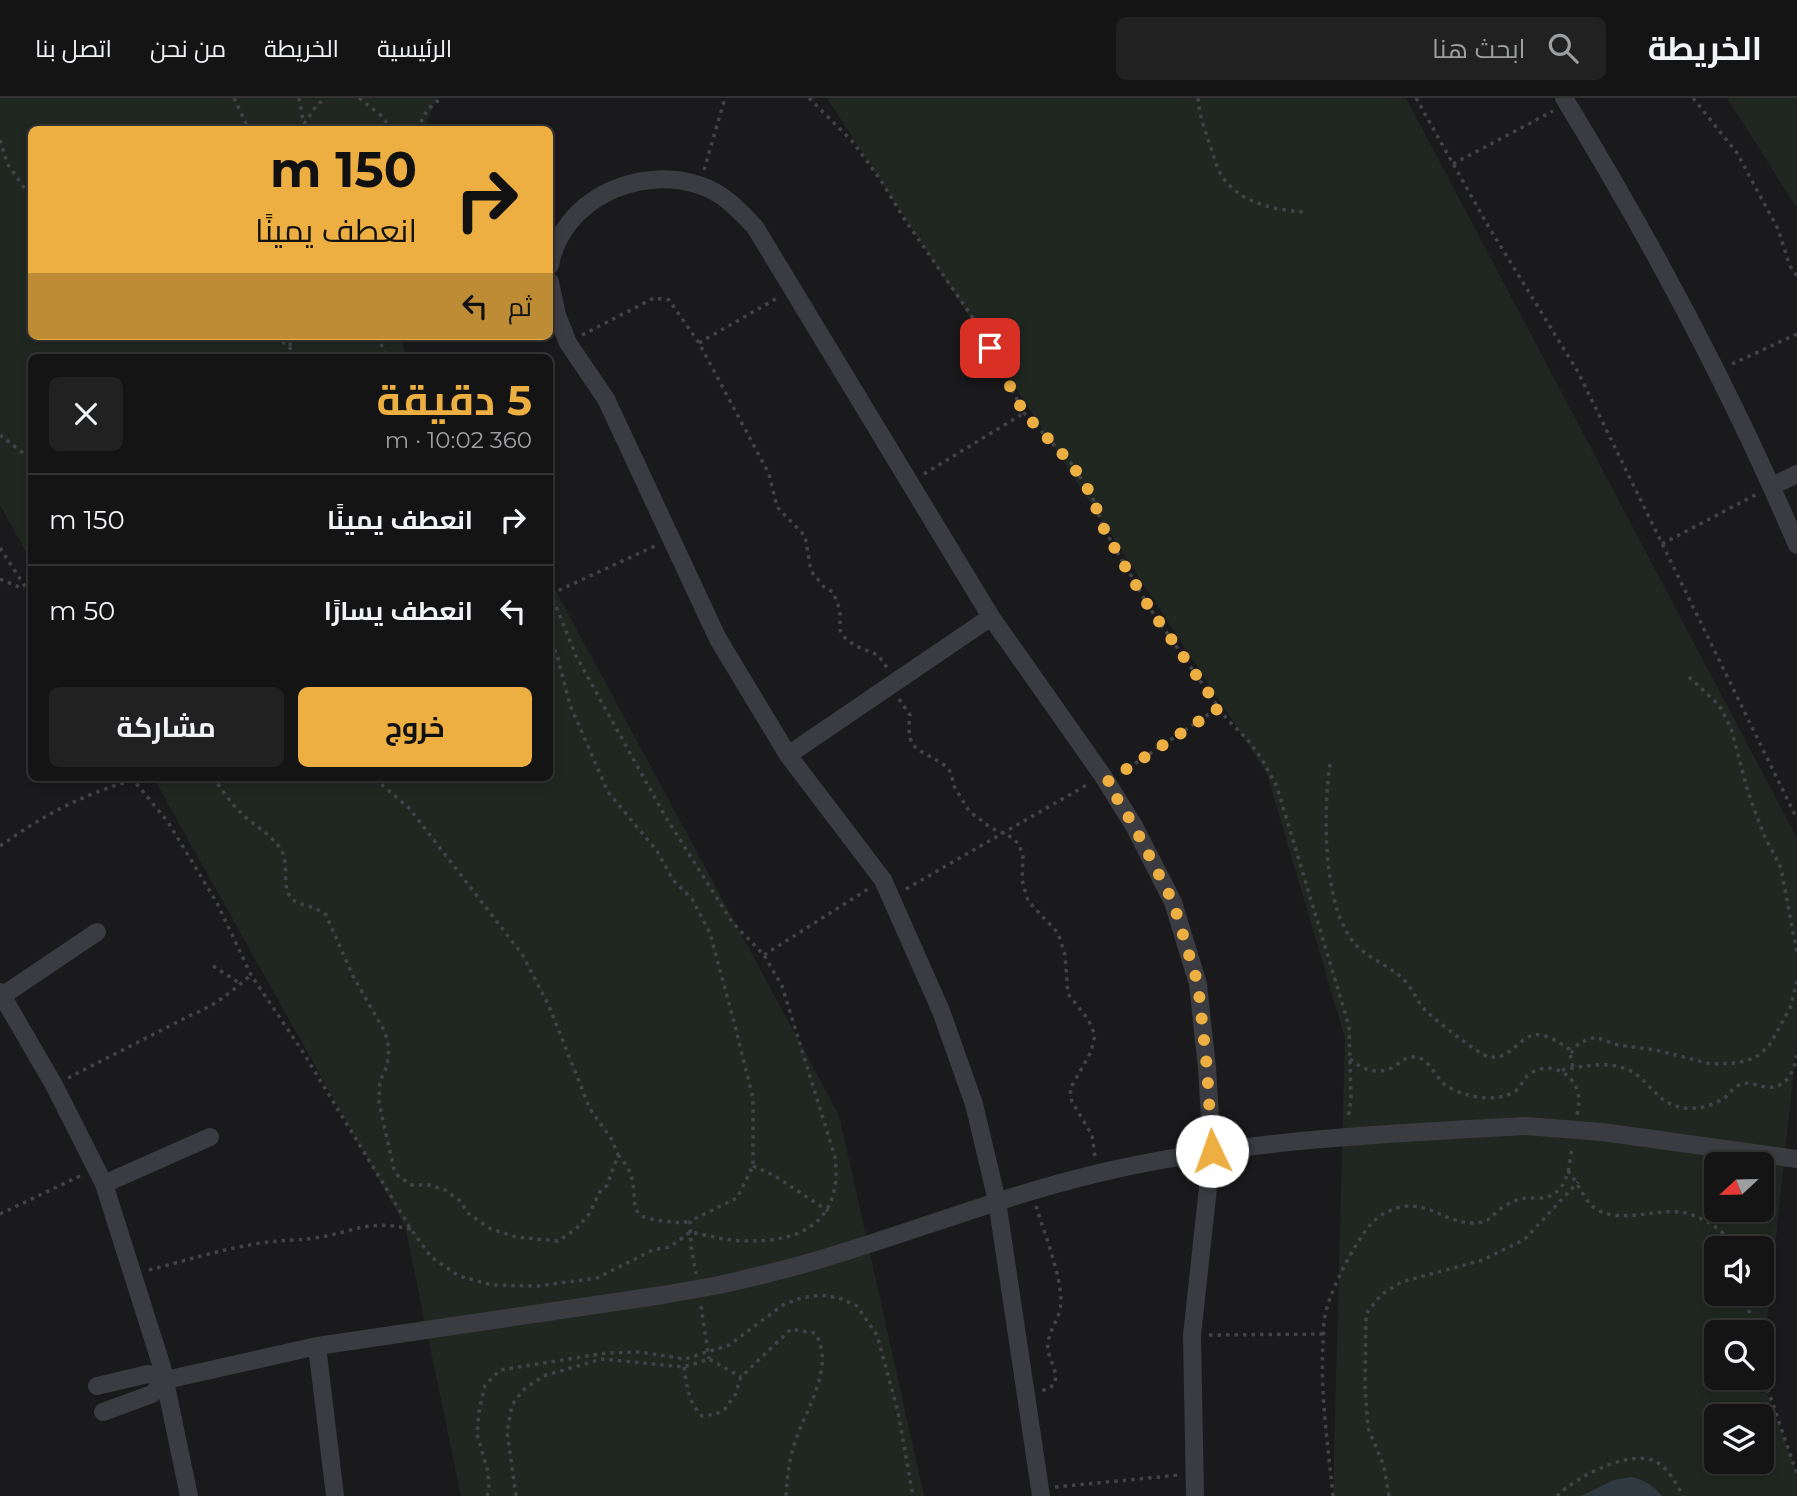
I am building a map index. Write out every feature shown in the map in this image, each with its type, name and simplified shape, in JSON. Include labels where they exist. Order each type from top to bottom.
[{"type":"street","points":[[1565,101],[1627,202],[1717,370],[1797,545]]},
{"type":"street","points":[[553,248],[578,212],[599,196],[635,182],[667,180],[699,185],[731,201],[755,227],[991,617],[1105,779],[1134,826],[1173,902],[1194,972],[1207,1068],[1212,1151],[1192,1335],[1195,1496]]},
{"type":"street","points":[[553,296],[568,343],[606,400],[718,639],[789,755],[883,880],[949,1034],[974,1104],[997,1201],[1040,1492]]},
{"type":"street","points":[[1772,486],[1797,474]]},
{"type":"street","points":[[789,755],[991,617]]},
{"type":"street","points":[[97,932],[1,994],[54,1086],[100,1176],[166,1380],[189,1496]]},
{"type":"street","points":[[97,1386],[148,1374],[166,1380],[317,1346],[719,1285],[802,1265],[1032,1190],[1212,1151],[1345,1135],[1526,1126],[1602,1132],[1797,1159]]},
{"type":"street","points":[[100,1176],[210,1137]]},
{"type":"street","points":[[317,1346],[335,1496]]},
{"type":"street","points":[[103,1412],[152,1394],[166,1380]]},
{"type":"path","points":[[234,98],[247,126]]},
{"type":"path","points":[[299,98],[305,126]]},
{"type":"path","points":[[306,126],[317,105],[326,98]]},
{"type":"path","points":[[359,98],[383,117],[389,126]]},
{"type":"path","points":[[418,126],[426,110],[441,98]]},
{"type":"path","points":[[699,185],[725,98]]},
{"type":"path","points":[[809,98],[852,141],[880,179],[980,328],[1024,413],[1091,494],[1104,529],[1149,607],[1219,708],[1262,759],[1277,787],[1349,1026],[1351,1098],[1345,1135]]},
{"type":"path","points":[[1198,98],[1202,124],[1218,169],[1228,185],[1244,197],[1264,205],[1304,212]]},
{"type":"path","points":[[1416,98],[1578,372],[1797,819]]},
{"type":"path","points":[[1693,98],[1743,164],[1778,229],[1790,266],[1797,276]]},
{"type":"path","points":[[1453,164],[1565,101]]},
{"type":"path","points":[[0,140],[8,163],[28,193]]},
{"type":"path","points":[[699,343],[792,289]]},
{"type":"path","points":[[568,343],[659,297],[673,304],[699,343],[769,474],[777,507],[805,536],[811,571],[824,587],[833,592],[840,610],[840,630],[846,639],[856,646],[878,655],[910,715],[908,732],[911,743],[947,767],[968,811],[1014,839],[1022,850],[1022,880],[1028,901],[1058,933],[1065,955],[1068,994],[1093,1027],[1095,1044],[1070,1090],[1072,1102],[1092,1135],[1097,1174]]},
{"type":"path","points":[[1717,370],[1797,334]]},
{"type":"path","points":[[282,340],[297,354]]},
{"type":"path","points":[[290,346],[291,340]]},
{"type":"path","points":[[909,483],[1024,413]]},
{"type":"path","points":[[0,435],[28,457]]},
{"type":"path","points":[[1662,544],[1772,486]]},
{"type":"path","points":[[553,592],[671,538]]},
{"type":"path","points":[[0,548],[28,592]]},
{"type":"path","points":[[0,579],[26,589]]},
{"type":"path","points":[[134,781],[168,822],[217,903],[251,975],[301,1049],[430,1257],[459,1276],[492,1285],[538,1286],[597,1278],[653,1250],[670,1247],[690,1232],[744,1241],[799,1234],[813,1226],[828,1211],[837,1177],[835,1157],[782,986],[764,955],[732,922],[665,816],[576,656],[553,600]]},
{"type":"path","points":[[375,781],[409,807],[522,954],[549,1006],[590,1110],[629,1170],[633,1202],[641,1215],[648,1220],[682,1223],[737,1198],[753,1166],[753,1098],[710,933],[692,899],[673,880],[657,851],[608,792],[570,705],[553,648]]},
{"type":"path","points":[[1689,677],[1719,705],[1731,728],[1748,792],[1763,833],[1782,868],[1797,953]]},
{"type":"path","points":[[892,897],[1105,779],[1219,708]]},
{"type":"path","points":[[1330,764],[1326,802],[1330,877],[1345,928],[1356,944],[1401,977],[1425,1010],[1483,1055],[1503,1056],[1523,1039],[1536,1035],[1550,1038],[1569,1049],[1573,1068]]},
{"type":"path","points":[[0,846],[35,821],[66,804],[126,781]]},
{"type":"path","points":[[216,781],[239,811],[280,847],[285,859],[286,885],[290,897],[302,904],[318,908],[326,915],[353,976],[385,1032],[389,1048],[387,1066],[380,1081],[379,1103],[394,1169],[398,1176],[412,1185],[429,1185],[445,1190],[459,1200],[469,1214],[491,1229],[516,1237],[558,1241],[576,1229],[590,1213],[598,1193],[607,1185],[618,1155]]},
{"type":"path","points":[[764,955],[883,880]]},
{"type":"path","points":[[213,966],[240,984]]},
{"type":"path","points":[[54,1086],[205,1010],[219,1002],[251,975]]},
{"type":"path","points":[[1571,1053],[1579,1043],[1595,1037],[1618,1045],[1656,1050],[1711,1064],[1737,1063],[1755,1058],[1769,1046],[1790,1009],[1797,981]]},
{"type":"path","points":[[1350,1059],[1367,1070],[1377,1071],[1387,1070],[1406,1058],[1418,1057],[1428,1064],[1444,1083],[1461,1094],[1480,1098],[1499,1097],[1517,1090],[1529,1073],[1539,1069],[1560,1070],[1611,1065],[1627,1069],[1642,1079],[1653,1092],[1676,1106],[1693,1108],[1711,1105],[1739,1085],[1779,1085],[1795,1068],[1797,1053]]},
{"type":"path","points":[[1560,1070],[1575,1084],[1578,1094],[1577,1118]]},
{"type":"path","points":[[1333,1496],[1321,1376],[1325,1315],[1347,1259],[1371,1222],[1386,1211],[1404,1206],[1423,1207],[1455,1221],[1471,1224],[1488,1222],[1505,1206],[1526,1196],[1535,1198],[1553,1194],[1566,1181],[1572,1145]]},
{"type":"path","points":[[753,1166],[775,1176],[828,1211]]},
{"type":"path","points":[[1568,1171],[1598,1210],[1637,1215],[1686,1213],[1717,1227],[1725,1236]]},
{"type":"path","points":[[0,1214],[100,1176]]},
{"type":"path","points":[[1389,1496],[1384,1466],[1368,1428],[1365,1387],[1366,1314],[1381,1295],[1401,1282],[1483,1260],[1525,1239],[1578,1182]]},
{"type":"path","points":[[1026,1399],[1054,1385],[1056,1373],[1048,1352],[1048,1342],[1061,1301],[1032,1190]]},
{"type":"path","points":[[690,1221],[691,1247]]},
{"type":"path","points":[[133,1274],[251,1244],[314,1238],[366,1225],[388,1224],[411,1229]]},
{"type":"path","points":[[487,1496],[488,1472],[477,1434],[479,1412],[485,1385],[500,1370],[606,1353],[640,1352],[685,1359],[729,1345],[765,1317],[801,1298],[820,1295],[839,1298],[857,1306],[877,1335],[898,1412],[913,1496]]},
{"type":"path","points":[[684,1367],[693,1406],[702,1416],[716,1414],[725,1409],[735,1395],[741,1377],[792,1329],[815,1333],[820,1341],[823,1360],[812,1400],[794,1444],[787,1473],[786,1496]]},
{"type":"path","points":[[1192,1335],[1324,1334]]},
{"type":"path","points":[[709,1353],[709,1359]]},
{"type":"path","points":[[516,1496],[507,1432],[512,1405],[523,1390],[543,1376],[602,1359],[684,1367],[709,1359],[741,1377]]},
{"type":"path","points":[[1768,1390],[1797,1474]]},
{"type":"path","points":[[1557,1496],[1601,1468],[1625,1459],[1643,1458],[1660,1463],[1683,1496]]},
{"type":"path","points":[[1040,1492],[1194,1474]]},
{"type":"shaded area","points":[[0,98],[437,98],[425,126],[28,126],[28,340],[402,340],[405,354],[28,354],[28,556],[0,505]]},
{"type":"shaded area","points":[[827,98],[1406,98],[1797,838],[1797,1040],[1774,1256],[1774,1236],[1704,1236],[1704,1306],[1769,1306],[1767,1320],[1704,1320],[1704,1390],[1766,1390],[1771,1404],[1704,1404],[1704,1474],[1774,1474],[1774,1412],[1797,1473],[1797,1496],[1333,1496],[1345,1038],[1267,774]]},
{"type":"shaded area","points":[[1727,98],[1797,98],[1797,208]]},
{"type":"shaded area","points":[[553,586],[839,1115],[924,1496],[461,1496],[405,1226],[155,781],[553,781]]},
{"type":"shaded area","points":[[1631,1477],[1648,1484],[1662,1496],[1581,1496],[1614,1480]]},
{"type":"route","points":[[990,348],[1024,413],[1071,463],[1091,494],[1104,529],[1149,607],[1219,708],[1107,782],[1134,826],[1173,902],[1198,984],[1212,1151]]}]
